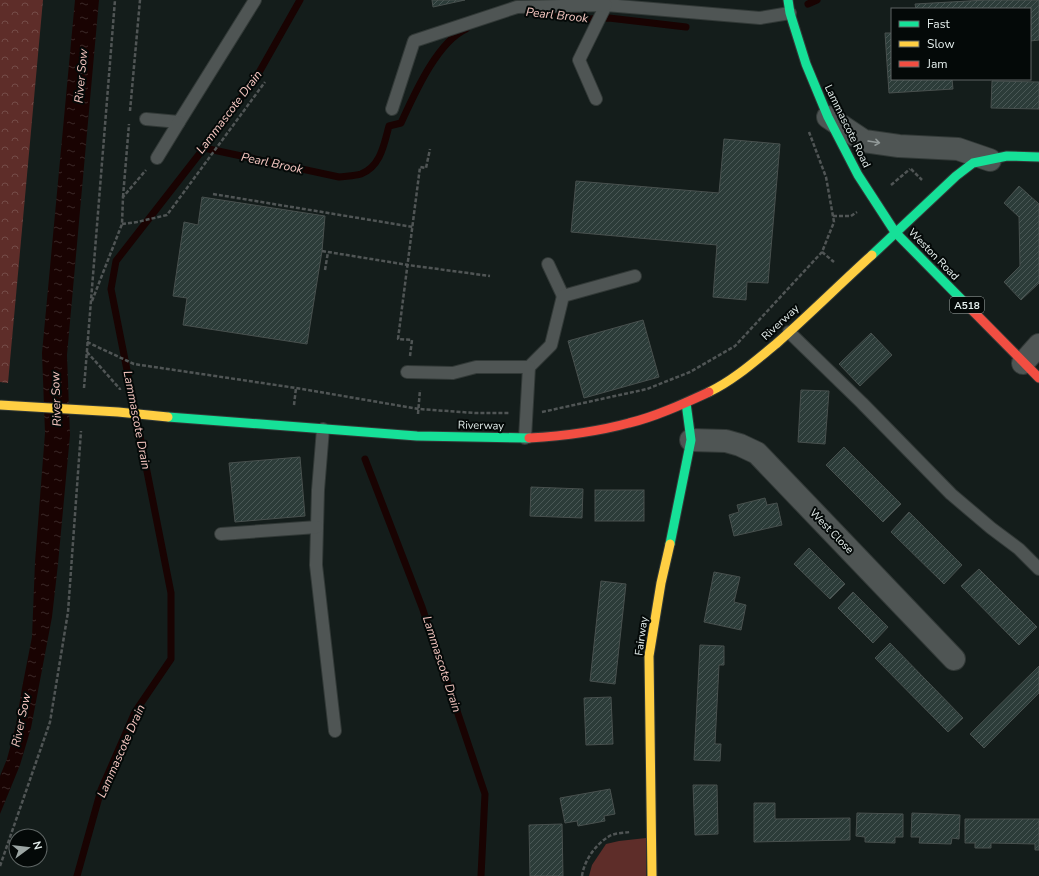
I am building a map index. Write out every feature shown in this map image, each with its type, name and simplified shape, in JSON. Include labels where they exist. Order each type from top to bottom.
[{"type":"main road","name":"Lammascote Road","points":[[788,0],[790,13],[806,64],[828,117],[858,175],[895,232]]},
{"type":"main road","name":"Riverway","points":[[0,405],[118,412],[416,436],[525,438],[565,435],[631,423],[686,403],[717,388],[752,364],[789,332],[936,194],[973,163],[1007,156],[1039,157]]},
{"type":"main road","name":"Weston Road","points":[[895,232],[1039,378]]},
{"type":"main road","name":"Fairway","points":[[652,876],[649,656],[661,583],[680,504],[690,440],[686,403]]},
{"type":"street","points":[[828,117],[864,141],[911,147],[958,149],[990,160]]},
{"type":"street","points":[[1023,363],[1039,346]]},
{"type":"street","name":"West Close","points":[[690,440],[726,441],[740,445],[757,453],[954,659]]},
{"type":"lane","points":[[157,158],[255,0]]},
{"type":"lane","points":[[392,110],[414,41],[517,7],[606,4],[760,18],[790,13]]},
{"type":"lane","points":[[596,99],[579,60],[606,4]]},
{"type":"lane","points":[[146,120],[179,122]]},
{"type":"lane","points":[[412,372],[453,373],[476,367],[528,367],[551,345],[563,296],[548,264]]},
{"type":"lane","points":[[563,296],[635,276]]},
{"type":"lane","points":[[789,332],[862,403],[951,494],[990,528],[1019,549],[1039,570]]},
{"type":"lane","points":[[525,438],[528,367]]},
{"type":"lane","points":[[323,429],[318,490],[316,565],[335,731]]},
{"type":"lane","points":[[221,534],[317,527]]},
{"type":"path","points":[[84,392],[115,0]]},
{"type":"path","points":[[90,305],[122,224],[140,0]]},
{"type":"path","points":[[122,224],[167,215],[266,82]]},
{"type":"path","points":[[87,342],[134,364],[296,388],[419,409],[475,413],[539,413],[647,389],[690,372],[735,346],[822,252],[834,222],[826,177],[807,126]]},
{"type":"path","points":[[911,147],[911,169],[936,194]]},
{"type":"path","points":[[416,436],[421,391],[412,372],[410,357],[412,340],[398,339],[420,167],[426,168],[430,149]]},
{"type":"path","points":[[123,197],[157,158]]},
{"type":"path","points":[[213,194],[413,227]]},
{"type":"path","points":[[322,251],[490,276]]},
{"type":"path","points":[[325,270],[328,252]]},
{"type":"path","points":[[86,352],[120,389],[118,412]]},
{"type":"path","points":[[0,866],[50,722],[68,612],[82,424]]},
{"type":"path","points":[[582,876],[583,867],[593,850],[609,836],[651,828]]},
{"type":"green space","points":[[0,0],[43,0],[8,383],[0,382]]},
{"type":"green space","points":[[646,838],[646,876],[589,876],[592,865],[606,844]]},
{"type":"water","name":"River Sow","points":[[75,0],[99,0],[67,355],[70,435],[52,617],[31,728],[20,765],[0,814],[0,776],[7,759],[16,725],[32,637],[35,562],[45,433],[42,353]]},
{"type":"building","points":[[432,0],[465,0],[433,7]]},
{"type":"building","points":[[986,0],[1039,0],[1039,40],[1031,41],[1031,8],[916,8],[915,4]]},
{"type":"building","points":[[885,33],[891,33],[891,80],[952,80],[953,89],[889,93]]},
{"type":"building","points":[[992,81],[1039,82],[1039,109],[991,108]]},
{"type":"building","points":[[724,139],[780,144],[768,283],[747,282],[746,300],[713,297],[717,245],[571,232],[576,181],[719,193]]},
{"type":"building","points":[[1019,186],[1039,204],[1039,283],[1021,300],[1004,282],[1020,266],[1019,217],[1004,203]]},
{"type":"building","points":[[202,197],[325,216],[322,251],[307,344],[183,325],[187,298],[173,296],[184,222],[198,225]]},
{"type":"building","points":[[643,320],[659,377],[584,398],[568,341]]},
{"type":"building","points":[[871,333],[892,355],[860,386],[839,364]]},
{"type":"building","points":[[801,390],[829,391],[825,444],[798,442]]},
{"type":"building","points":[[844,447],[901,504],[883,522],[826,465]]},
{"type":"building","points":[[300,457],[305,516],[235,522],[229,463]]},
{"type":"building","points":[[531,487],[583,489],[582,518],[530,516]]},
{"type":"building","points":[[595,490],[644,490],[644,521],[595,521]]},
{"type":"building","points":[[765,498],[767,505],[777,503],[782,525],[734,536],[729,515],[739,512],[737,505]]},
{"type":"building","points":[[909,512],[962,565],[944,584],[891,532]]},
{"type":"building","points":[[809,548],[845,584],[830,599],[794,564]]},
{"type":"building","points":[[979,569],[1037,627],[1019,645],[961,586]]},
{"type":"building","points":[[714,572],[740,577],[734,602],[746,605],[741,630],[704,622]]},
{"type":"building","points":[[601,581],[626,584],[615,684],[590,681]]},
{"type":"building","points":[[853,592],[888,627],[873,643],[838,608]]},
{"type":"building","points":[[890,643],[963,718],[948,732],[875,658]]},
{"type":"building","points":[[700,645],[724,646],[724,665],[719,665],[715,744],[721,744],[720,761],[694,760]]},
{"type":"building","points":[[1039,666],[1039,693],[984,748],[970,734]]},
{"type":"building","points":[[611,697],[613,744],[586,745],[584,698]]},
{"type":"building","points":[[693,785],[717,785],[718,834],[695,835]]},
{"type":"building","points":[[610,789],[615,814],[604,816],[605,821],[578,826],[577,821],[565,823],[560,798]]},
{"type":"building","points":[[754,803],[775,803],[775,819],[850,818],[850,840],[754,842]]},
{"type":"building","points":[[857,813],[903,814],[903,837],[895,837],[895,843],[865,842],[865,837],[856,836]]},
{"type":"building","points":[[912,813],[960,815],[959,839],[952,838],[951,844],[919,843],[920,837],[911,837]]},
{"type":"building","points":[[965,819],[1039,819],[1039,850],[1035,850],[1035,844],[991,843],[991,848],[975,848],[975,843],[965,843]]},
{"type":"building","points":[[562,824],[563,876],[530,876],[529,825]]},
{"type":"waterway","name":"Lammascote Drain","points":[[77,876],[101,790],[135,712],[171,659],[171,593],[111,289],[116,261],[204,148],[257,76],[300,0]]},
{"type":"waterway","name":"Pearl Brook","points":[[808,4],[817,0]]},
{"type":"waterway","name":"Pearl Brook","points":[[541,11],[590,19],[609,18],[686,27]]},
{"type":"waterway","name":"Pearl Brook","points":[[204,148],[339,177],[361,174],[373,166],[381,154],[389,126],[401,123],[420,84],[436,57],[445,45],[466,29]]},
{"type":"waterway","name":"Lammascote Drain","points":[[365,459],[422,607],[485,794],[481,876]]},
{"type":"traffic: fast","points":[[788,0],[790,13],[806,64],[828,117],[858,175],[895,232],[965,303]]},
{"type":"traffic: fast","points":[[872,255],[956,176],[973,163],[1007,156],[1039,157]]},
{"type":"traffic: fast","points":[[670,544],[691,440],[686,403]]},
{"type":"traffic: fast","points":[[168,417],[417,436],[529,438]]},
{"type":"traffic: slow","points":[[709,392],[736,376],[776,344],[872,255]]},
{"type":"traffic: slow","points":[[0,405],[118,412],[168,417]]},
{"type":"traffic: slow","points":[[652,876],[649,656],[661,583],[670,544]]},
{"type":"traffic: jam","points":[[965,303],[1039,378]]},
{"type":"traffic: jam","points":[[529,438],[579,433],[629,423],[680,405],[709,392]]}]
